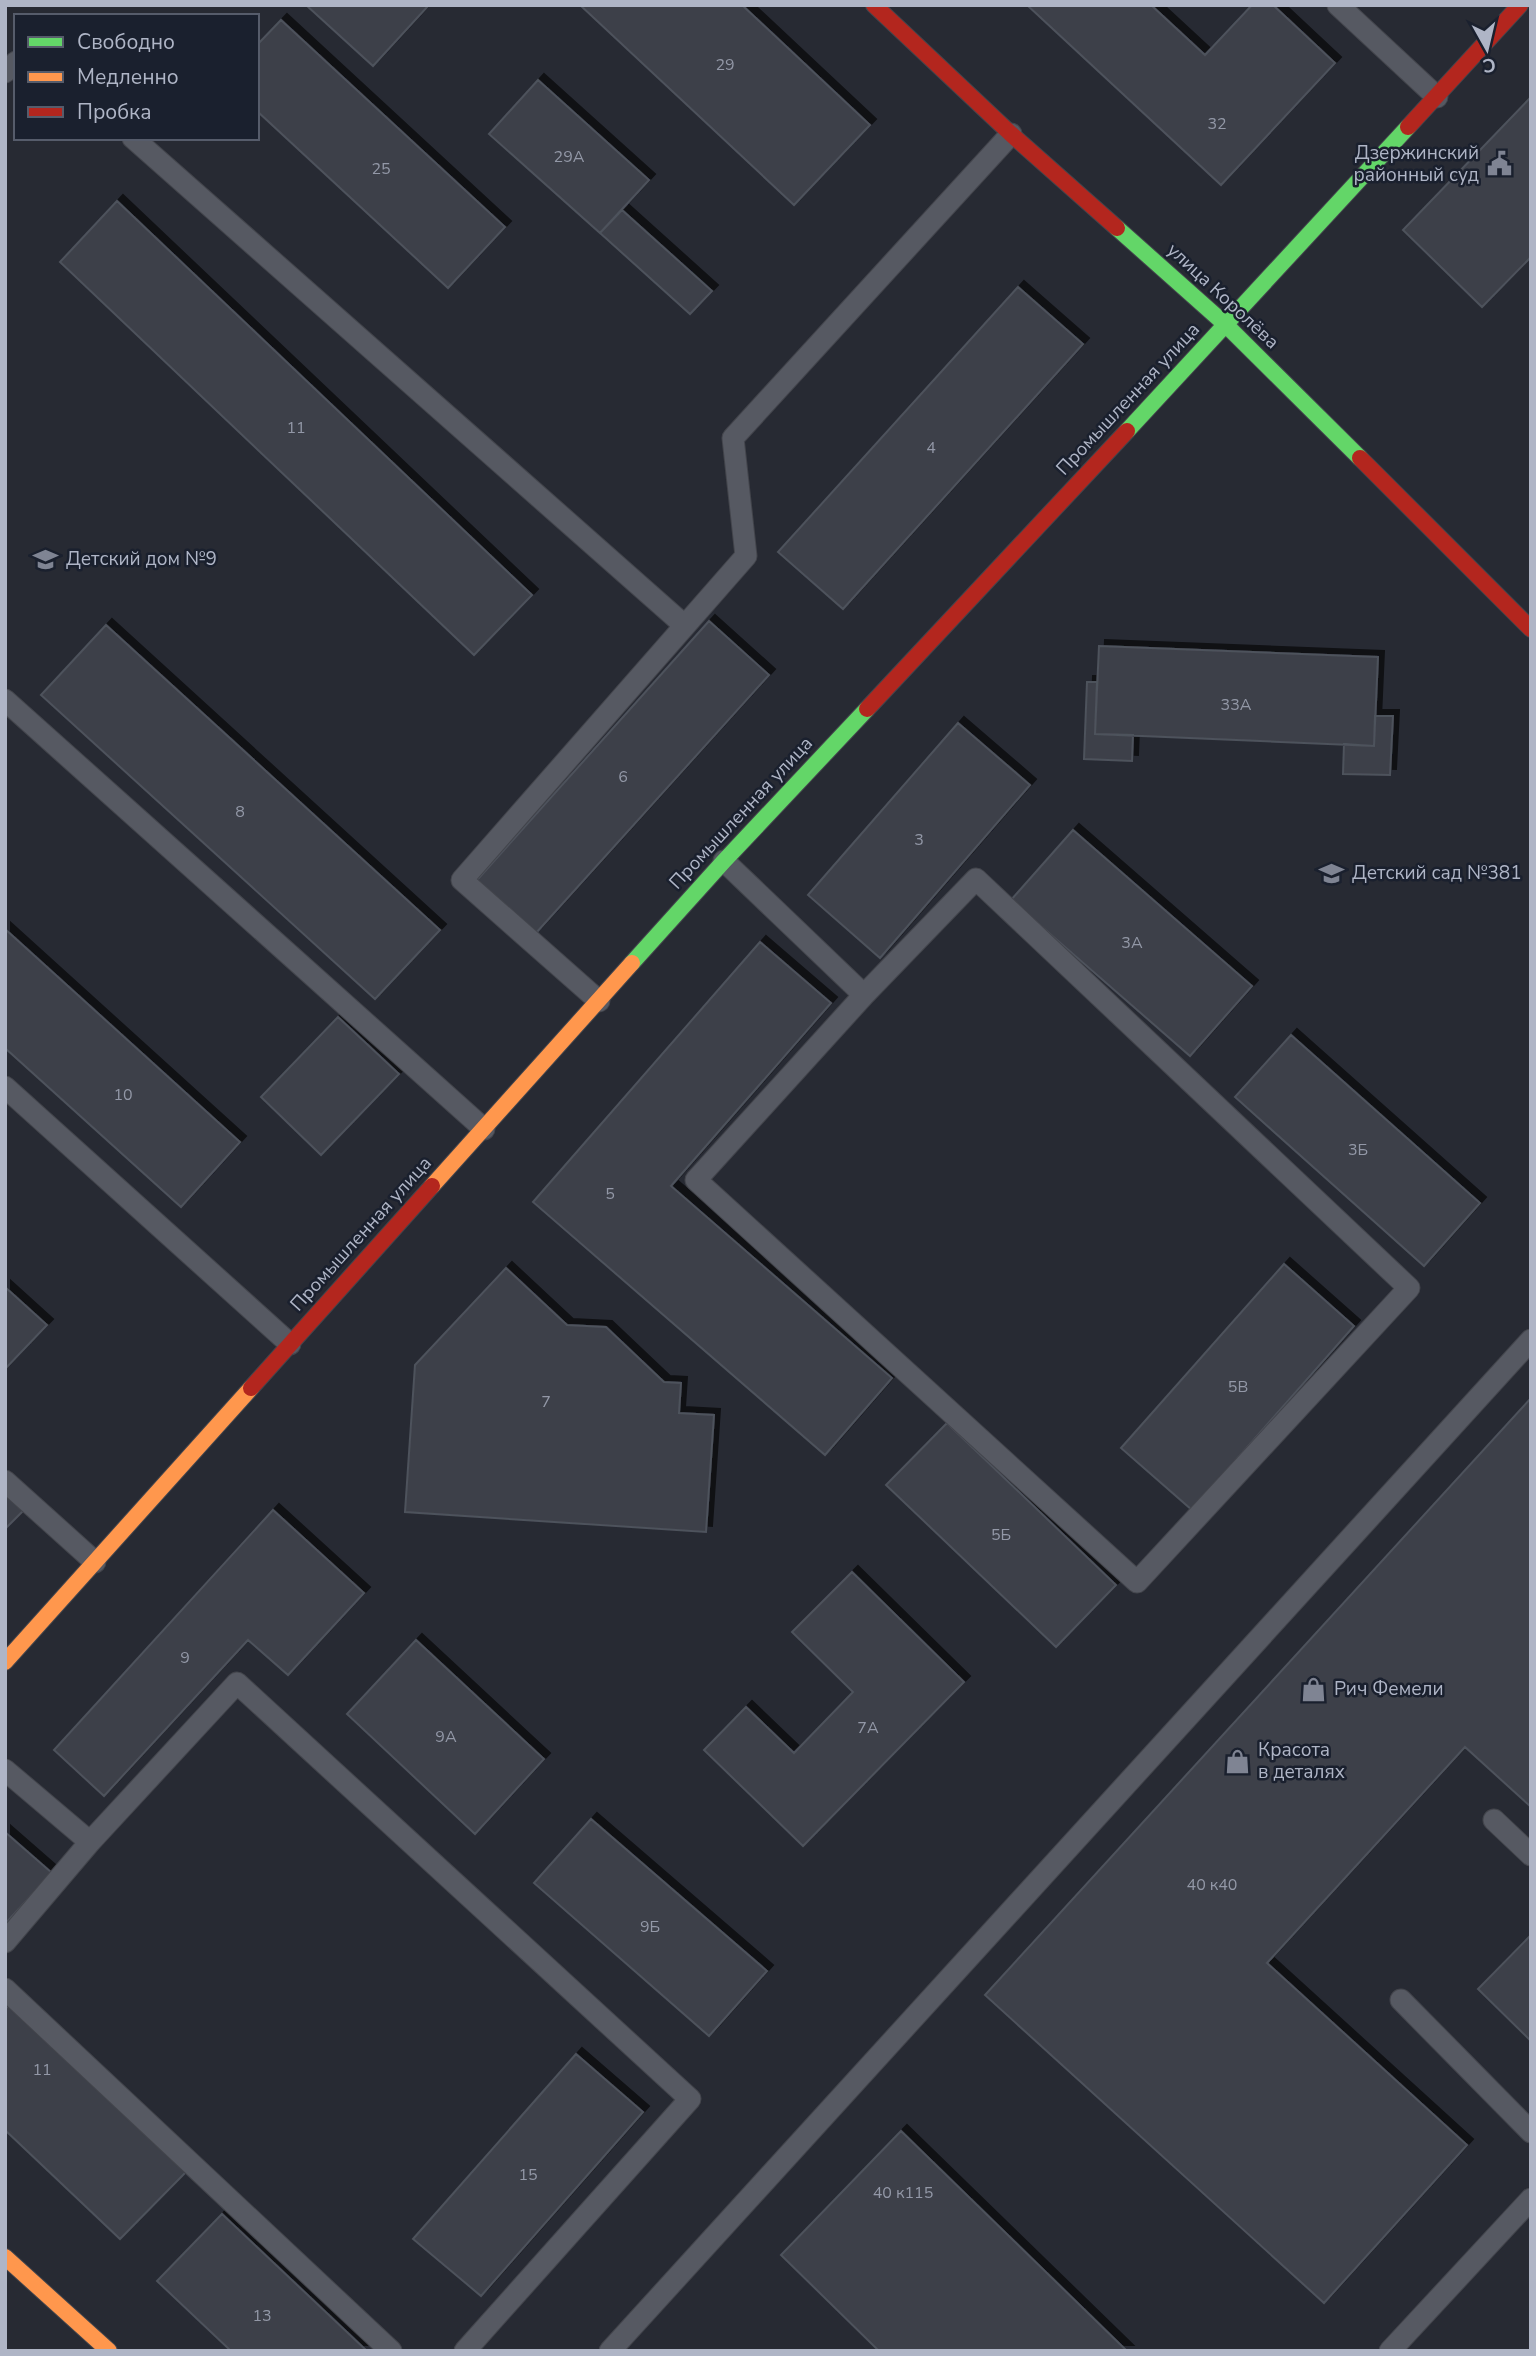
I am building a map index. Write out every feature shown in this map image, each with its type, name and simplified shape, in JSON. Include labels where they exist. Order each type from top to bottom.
[{"type":"street","name":"улица Королёва","points":[[874,5],[1011,134],[1226,325],[1531,629]]},
{"type":"street","name":"Промышленная улица","points":[[5,1661],[724,861],[1226,325],[1520,5]]},
{"type":"street","points":[[5,2257],[109,2351]]},
{"type":"lane","points":[[1338,5],[1437,97]]},
{"type":"lane","points":[[599,1001],[462,880],[746,556],[733,438],[1011,134]]},
{"type":"lane","points":[[135,140],[684,625]]},
{"type":"lane","points":[[5,700],[484,1129]]},
{"type":"lane","points":[[724,861],[864,995]]},
{"type":"lane","points":[[976,879],[1409,1288],[1137,1582],[695,1180],[864,995],[976,879]]},
{"type":"lane","points":[[5,1087],[290,1344]]},
{"type":"lane","points":[[610,2351],[1531,1340]]},
{"type":"lane","points":[[5,1481],[95,1562]]},
{"type":"lane","points":[[5,1942],[90,1842],[237,1683],[690,2099],[466,2351]]},
{"type":"lane","points":[[5,1770],[90,1842]]},
{"type":"lane","points":[[1494,1820],[1531,1855]]},
{"type":"lane","points":[[5,1989],[391,2351]]},
{"type":"lane","points":[[1401,2000],[1531,2132]]},
{"type":"lane","points":[[1390,2351],[1531,2199]]},
{"type":"building","points":[[306,5],[429,5],[373,66]]},
{"type":"building","points":[[580,5],[742,5],[870,125],[794,205]]},
{"type":"building","points":[[1027,5],[1151,5],[1205,55],[1252,5],[1273,5],[1335,63],[1221,185]]},
{"type":"building","points":[[281,20],[505,227],[448,288],[259,113],[259,43]]},
{"type":"building","points":[[538,80],[649,180],[600,233],[489,134]]},
{"type":"building","name":"Дзержинский районный суд","points":[[1531,97],[1531,257],[1482,307],[1403,230]]},
{"type":"building","points":[[117,201],[532,595],[474,655],[60,262]]},
{"type":"building","points":[[622,210],[712,291],[690,314],[600,233]]},
{"type":"building","points":[[1018,287],[1083,344],[843,609],[778,552]]},
{"type":"building","points":[[709,621],[769,675],[536,933],[477,880]]},
{"type":"building","points":[[106,625],[440,930],[375,999],[41,695]]},
{"type":"building","points":[[1099,646],[1378,657],[1374,746],[1095,734]]},
{"type":"building","points":[[1087,682],[1097,682],[1095,734],[1133,735],[1132,761],[1084,759]]},
{"type":"building","points":[[1375,716],[1393,716],[1390,775],[1343,774],[1344,744],[1374,746]]},
{"type":"building","points":[[958,723],[1030,785],[880,958],[808,895]]},
{"type":"building","points":[[1073,830],[1252,986],[1190,1056],[1011,900]]},
{"type":"building","points":[[5,929],[240,1142],[181,1207],[5,1048]]},
{"type":"building","points":[[760,942],[831,1003],[671,1186],[892,1378],[825,1455],[533,1202]]},
{"type":"building","points":[[338,1017],[399,1074],[321,1155],[261,1097]]},
{"type":"building","points":[[1291,1035],[1480,1203],[1424,1266],[1235,1097]]},
{"type":"building","points":[[1284,1264],[1354,1326],[1192,1510],[1121,1448]]},
{"type":"building","points":[[506,1268],[567,1325],[606,1327],[664,1382],[681,1383],[679,1413],[714,1415],[706,1532],[405,1512],[415,1365]]},
{"type":"building","points":[[5,1287],[47,1325],[5,1369]]},
{"type":"building","points":[[1531,1398],[1531,1807],[1465,1747],[1267,1963],[1467,2145],[1324,2303],[985,1995]]},
{"type":"building","points":[[947,1423],[1116,1585],[1056,1647],[886,1485]]},
{"type":"building","points":[[5,1489],[26,1508],[5,1529]]},
{"type":"building","points":[[273,1510],[364,1593],[288,1675],[248,1640],[104,1796],[54,1750]]},
{"type":"building","points":[[852,1572],[964,1682],[803,1846],[704,1750],[746,1707],[794,1753],[853,1692],[792,1632]]},
{"type":"building","points":[[416,1640],[544,1759],[475,1834],[347,1714]]},
{"type":"building","points":[[591,1819],[767,1971],[709,2036],[534,1883]]},
{"type":"building","points":[[5,1832],[52,1873],[5,1924]]},
{"type":"building","points":[[1531,1935],[1531,2041],[1478,1989]]},
{"type":"building","points":[[10,2004],[186,2172],[120,2239],[5,2130],[5,2009]]},
{"type":"building","points":[[576,2054],[643,2112],[481,2296],[413,2239]]},
{"type":"building","points":[[901,2131],[1127,2351],[879,2351],[781,2255]]},
{"type":"building","points":[[222,2214],[367,2351],[231,2351],[157,2281]]},
{"type":"traffic: fast","points":[[1127,431],[1408,127]]},
{"type":"traffic: fast","points":[[1117,228],[1226,325],[1360,458]]},
{"type":"traffic: fast","points":[[632,963],[867,709]]},
{"type":"traffic: slow","points":[[432,1186],[632,963]]},
{"type":"traffic: slow","points":[[5,1662],[251,1388]]},
{"type":"traffic: slow","points":[[5,2257],[109,2351]]},
{"type":"traffic: jam","points":[[874,5],[1011,134],[1117,228]]},
{"type":"traffic: jam","points":[[1408,127],[1520,5]]},
{"type":"traffic: jam","points":[[867,709],[1127,431]]},
{"type":"traffic: jam","points":[[1360,458],[1531,629]]},
{"type":"traffic: jam","points":[[251,1388],[432,1186]]},
{"type":"place","name":"Дзержинский районный суд","points":[[1499,164]]},
{"type":"place","name":"Детский дом №9","points":[[46,559]]},
{"type":"place","name":"Детский сад №381","points":[[1332,873]]},
{"type":"place","name":"Рич Фемели","points":[[1314,1689]]},
{"type":"place","name":"Красота в деталях","points":[[1238,1761]]}]
